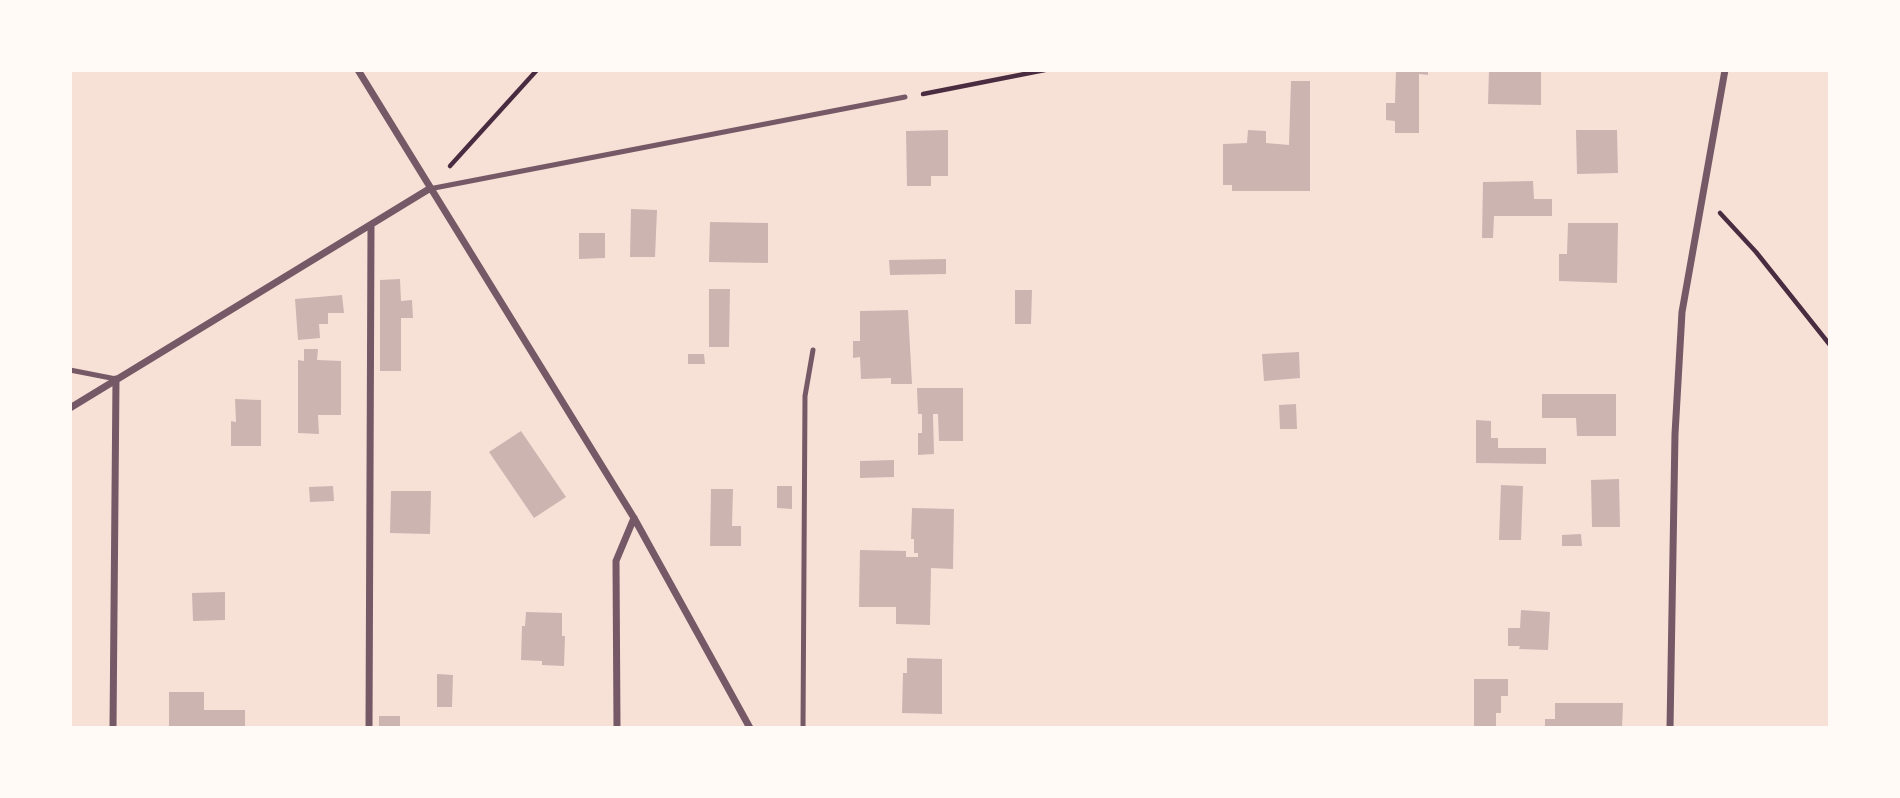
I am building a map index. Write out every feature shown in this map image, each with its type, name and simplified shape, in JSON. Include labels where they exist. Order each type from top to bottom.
[{"type":"street","points":[[358,70],[634,518],[750,728]]},
{"type":"street","points":[[1670,728],[1676,421],[1682,312],[1725,70]]},
{"type":"street","points":[[70,408],[429,189]]},
{"type":"street","points":[[369,728],[371,226]]},
{"type":"street","points":[[113,728],[116,379]]},
{"type":"street","points":[[617,728],[616,561],[634,518]]},
{"type":"lane","points":[[429,189],[905,97]]},
{"type":"lane","points":[[803,728],[805,396],[813,350]]},
{"type":"lane","points":[[70,370],[116,379]]},
{"type":"path","points":[[429,189],[537,70]]},
{"type":"path","points":[[905,97],[1045,70]]},
{"type":"path","points":[[1702,194],[1756,252],[1830,345]]},
{"type":"building","points":[[1396,70],[1428,70],[1428,75],[1419,74],[1419,133],[1395,133],[1395,121],[1386,120],[1386,103],[1395,103]]},
{"type":"building","points":[[1489,70],[1541,70],[1541,105],[1488,104]]},
{"type":"building","points":[[1291,81],[1310,81],[1310,191],[1232,191],[1232,185],[1223,185],[1223,144],[1247,143],[1248,130],[1266,131],[1266,143],[1289,145]]},
{"type":"building","points":[[948,130],[948,176],[931,176],[931,186],[907,186],[906,131]]},
{"type":"building","points":[[1576,130],[1617,130],[1618,173],[1577,174]]},
{"type":"building","points":[[1533,181],[1534,199],[1552,199],[1552,216],[1494,216],[1493,238],[1482,238],[1483,182]]},
{"type":"building","points":[[631,209],[657,210],[655,257],[630,257]]},
{"type":"building","points":[[710,222],[768,223],[768,263],[709,262]]},
{"type":"building","points":[[1568,223],[1618,223],[1617,283],[1559,281],[1559,254],[1567,254]]},
{"type":"building","points":[[579,233],[605,233],[605,258],[579,259]]},
{"type":"building","points":[[946,259],[946,274],[890,275],[889,260]]},
{"type":"building","points":[[400,279],[401,301],[412,300],[413,318],[401,318],[401,371],[380,371],[380,280]]},
{"type":"building","points":[[709,289],[730,289],[729,347],[709,347]]},
{"type":"building","points":[[1015,290],[1032,290],[1031,324],[1015,324]]},
{"type":"building","points":[[342,295],[344,313],[328,313],[328,324],[319,324],[320,338],[298,340],[295,299]]},
{"type":"building","points":[[908,310],[912,384],[891,384],[891,378],[861,379],[860,357],[853,358],[853,341],[860,341],[860,311]]},
{"type":"building","points":[[304,349],[318,349],[317,360],[341,361],[341,415],[318,415],[319,434],[298,433],[298,360],[304,361]]},
{"type":"building","points":[[1299,352],[1300,378],[1264,381],[1262,354]]},
{"type":"building","points":[[688,354],[704,354],[705,364],[688,364]]},
{"type":"building","points":[[917,388],[963,388],[963,441],[939,441],[938,414],[933,414],[934,454],[918,455],[918,433],[922,433],[922,414],[918,414]]},
{"type":"building","points":[[1542,394],[1616,394],[1616,436],[1577,436],[1576,418],[1542,418]]},
{"type":"building","points":[[235,399],[261,400],[261,446],[231,446],[231,421],[236,422]]},
{"type":"building","points":[[1296,404],[1297,429],[1280,429],[1279,405]]},
{"type":"building","points":[[1476,420],[1491,421],[1491,438],[1498,438],[1498,448],[1546,448],[1546,464],[1476,463]]},
{"type":"building","points":[[521,431],[566,497],[534,518],[489,452]]},
{"type":"building","points":[[894,460],[894,477],[860,478],[860,461]]},
{"type":"building","points":[[1619,479],[1620,527],[1592,527],[1591,480]]},
{"type":"building","points":[[1501,485],[1523,486],[1521,540],[1499,540]]},
{"type":"building","points":[[333,486],[334,501],[310,502],[309,487]]},
{"type":"building","points":[[777,486],[792,486],[792,509],[777,508]]},
{"type":"building","points":[[711,489],[733,489],[732,526],[741,526],[741,546],[710,546]]},
{"type":"building","points":[[391,491],[431,491],[430,534],[390,533]]},
{"type":"building","points":[[912,508],[954,509],[953,569],[931,568],[930,625],[896,624],[896,607],[859,607],[860,550],[906,551],[906,557],[918,557],[918,553],[914,553],[914,539],[911,539]]},
{"type":"building","points":[[1581,534],[1582,546],[1562,546],[1562,535]]},
{"type":"building","points":[[225,592],[225,620],[193,621],[192,593]]},
{"type":"building","points":[[1521,610],[1550,612],[1548,650],[1508,646],[1508,628],[1520,628]]},
{"type":"building","points":[[526,612],[562,613],[562,636],[565,636],[564,666],[521,660],[522,626],[525,626]]},
{"type":"building","points":[[907,658],[942,659],[942,714],[902,713],[903,673],[907,673]]},
{"type":"building","points":[[437,674],[453,675],[452,707],[437,707]]},
{"type":"building","points":[[1474,679],[1508,679],[1508,696],[1501,696],[1501,713],[1496,713],[1496,728],[1474,728]]},
{"type":"building","points":[[169,692],[204,692],[204,710],[245,710],[245,728],[169,728]]},
{"type":"building","points":[[1555,703],[1623,703],[1622,728],[1545,728],[1545,719],[1555,719]]},
{"type":"building","points":[[379,716],[400,716],[400,728],[379,728]]}]
